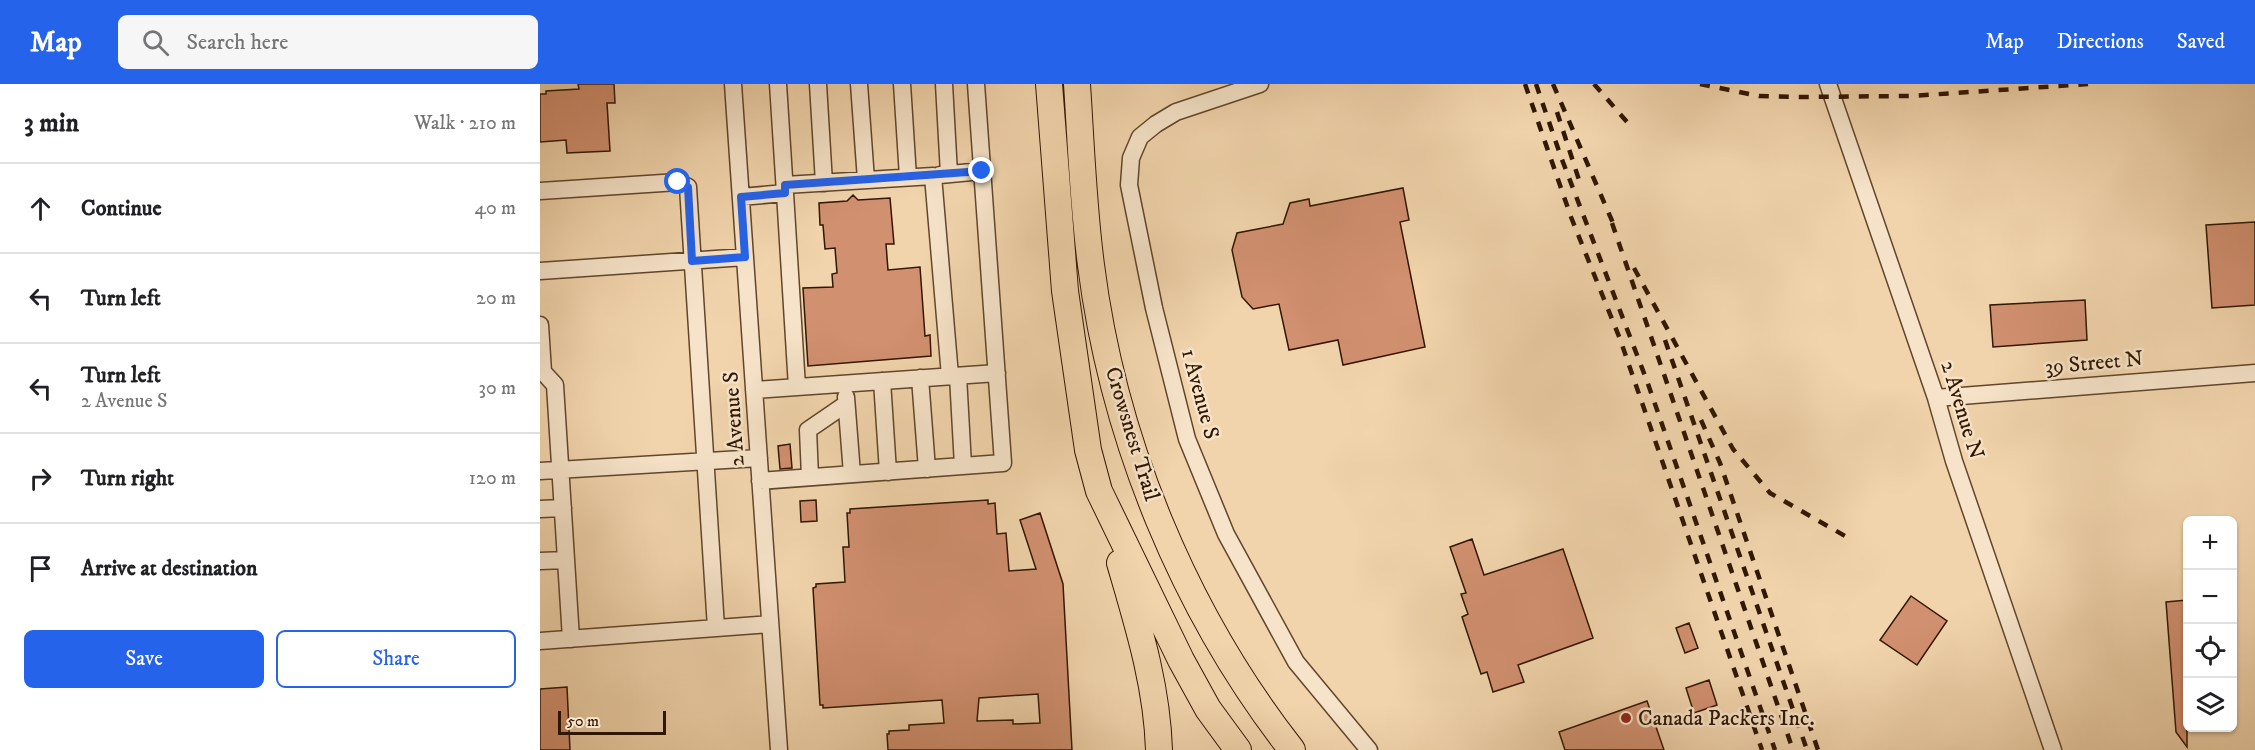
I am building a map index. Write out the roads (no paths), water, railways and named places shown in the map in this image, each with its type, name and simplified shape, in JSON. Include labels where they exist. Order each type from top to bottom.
[{"type":"highway","name":"Crowsnest Trail","points":[[1077,84],[1091,266],[1102,331],[1128,435],[1146,489],[1170,545],[1215,634],[1255,700],[1292,750]]},
{"type":"highway","name":"Crowsnest Trail","points":[[1047,90],[1065,291],[1088,450],[1099,491],[1181,660],[1208,709],[1238,750]]},
{"type":"highway","points":[[1099,491],[1144,647],[1154,693],[1159,750]]},
{"type":"street","name":"2 Avenue S","points":[[733,84],[779,750]]},
{"type":"street","points":[[778,84],[797,387]]},
{"type":"street","points":[[818,84],[824,183]]},
{"type":"street","points":[[860,84],[866,180]]},
{"type":"street","points":[[902,84],[908,177]]},
{"type":"street","points":[[944,84],[941,175],[954,376],[963,466]]},
{"type":"street","points":[[760,481],[1003,463],[976,84]]},
{"type":"street","name":"1 Avenue S","points":[[1260,84],[1176,112],[1156,124],[1140,137],[1131,158],[1129,185],[1154,309],[1187,439],[1226,534],[1296,662],[1369,750]]},
{"type":"street","name":"2 Avenue N","points":[[1828,84],[1936,398],[1954,461],[2053,750]]},
{"type":"street","points":[[741,197],[824,183],[982,171]]},
{"type":"street","points":[[540,191],[678,182],[688,187],[716,628]]},
{"type":"street","points":[[540,271],[745,257]]},
{"type":"street","points":[[540,326],[542,374],[555,385],[571,639]]},
{"type":"street","points":[[754,390],[997,373]]},
{"type":"street","name":"39 Street N","points":[[1936,398],[2255,374]]},
{"type":"street","points":[[920,378],[927,469]]},
{"type":"street","points":[[882,381],[888,472]]},
{"type":"street","points":[[845,384],[852,474]]},
{"type":"street","points":[[810,477],[807,430],[846,404]]},
{"type":"street","points":[[540,471],[759,458]]},
{"type":"street","points":[[540,509],[563,508]]},
{"type":"street","points":[[540,561],[566,560]]},
{"type":"street","points":[[540,641],[771,624]]},
{"type":"railway","points":[[1525,84],[1571,217],[1620,339],[1762,750]]},
{"type":"railway","points":[[1536,84],[1561,157],[1647,381],[1775,750]]},
{"type":"railway","points":[[1553,84],[1616,230]]},
{"type":"railway","points":[[1594,84],[1628,123]]},
{"type":"railway","points":[[1700,84],[1759,96],[1796,97],[1911,96],[2088,84]]},
{"type":"railway","points":[[1557,112],[1580,183]]},
{"type":"railway","points":[[1612,223],[1793,750]]},
{"type":"railway","points":[[1634,268],[1733,449],[1770,493],[1845,536]]},
{"type":"railway","points":[[1665,340],[1807,750]]},
{"type":"railway","points":[[1701,420],[1720,463],[1818,750]]},
{"type":"place","name":"Canada Packers Inc.","points":[[1626,718]]}]
